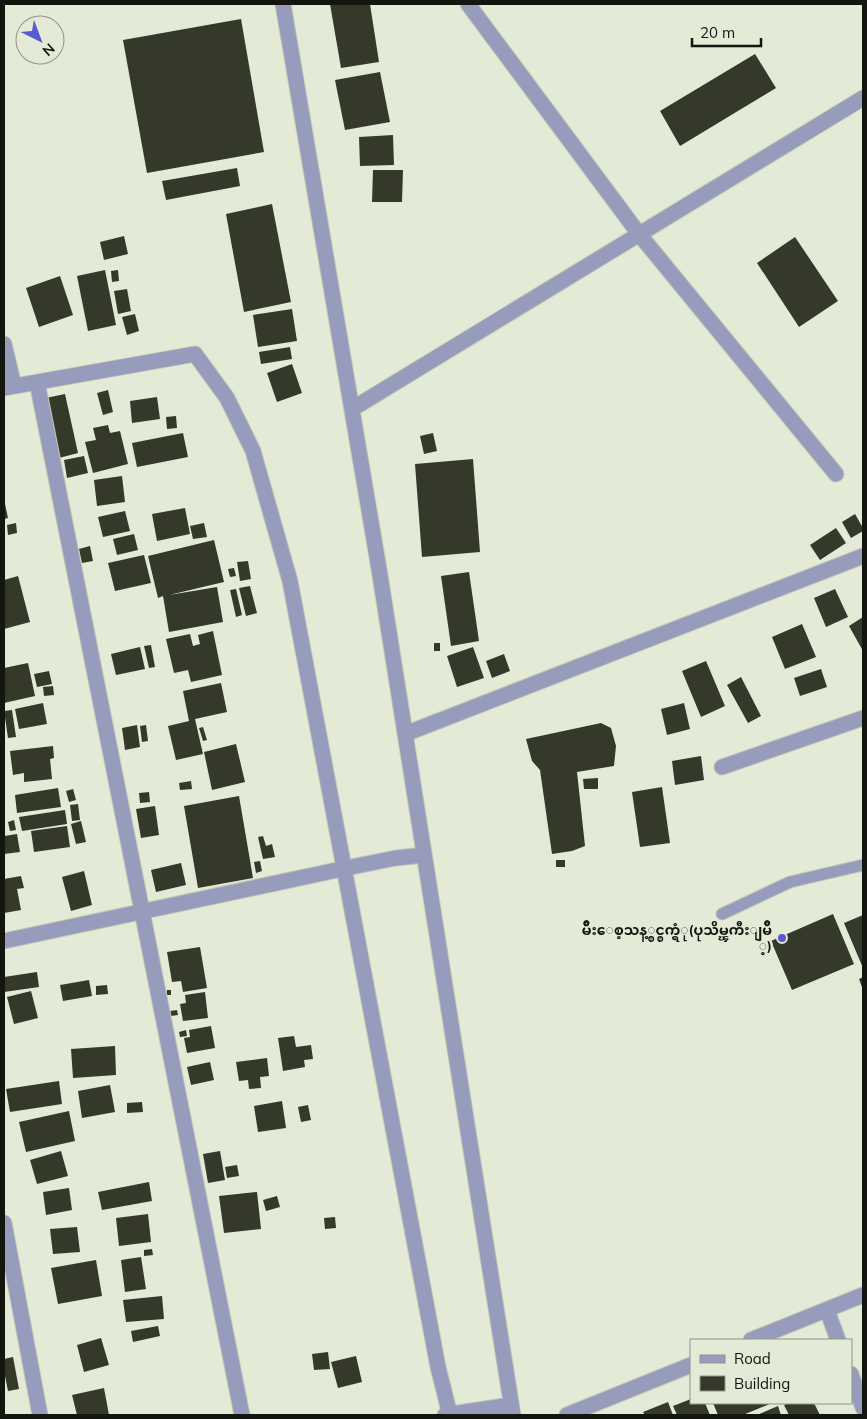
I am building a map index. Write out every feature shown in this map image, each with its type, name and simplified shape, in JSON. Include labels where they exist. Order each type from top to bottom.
[{"type":"street","points":[[4,344],[9,387],[194,354],[227,398],[252,451],[290,581],[350,867],[438,1368],[448,1415],[494,1407],[512,1410],[380,569],[283,4]]},
{"type":"street","points":[[468,4],[639,234],[836,474]]},
{"type":"street","points":[[352,409],[863,98]]},
{"type":"street","points":[[37,382],[242,1415]]},
{"type":"street","points":[[405,734],[863,556]]},
{"type":"street","points":[[722,767],[863,718]]},
{"type":"street","points":[[4,941],[350,867],[424,854]]},
{"type":"street","points":[[4,1223],[40,1415]]},
{"type":"street","points":[[754,1339],[863,1295]]},
{"type":"street","points":[[827,1310],[838,1339]]},
{"type":"street","points":[[567,1415],[690,1365]]},
{"type":"street","points":[[852,1377],[863,1408]]},
{"type":"lane","points":[[722,914],[790,882],[863,865]]},
{"type":"building","points":[[330,4],[370,4],[379,62],[341,68]]},
{"type":"building","points":[[241,19],[264,152],[147,173],[123,40]]},
{"type":"building","points":[[755,54],[776,88],[680,146],[660,111]]},
{"type":"building","points":[[380,72],[390,122],[345,130],[335,80]]},
{"type":"building","points":[[393,135],[394,165],[360,166],[359,137]]},
{"type":"building","points":[[237,168],[240,186],[166,200],[162,181]]},
{"type":"building","points":[[373,170],[403,170],[402,202],[372,202]]},
{"type":"building","points":[[272,204],[291,302],[244,312],[226,214]]},
{"type":"building","points":[[124,236],[128,254],[104,260],[100,242]]},
{"type":"building","points":[[795,237],[838,301],[799,327],[757,263]]},
{"type":"building","points":[[105,270],[116,325],[88,331],[77,276]]},
{"type":"building","points":[[118,270],[119,281],[112,282],[111,271]]},
{"type":"building","points":[[60,276],[73,315],[39,327],[26,288]]},
{"type":"building","points":[[127,289],[131,311],[118,314],[114,291]]},
{"type":"building","points":[[292,309],[297,341],[258,347],[253,315]]},
{"type":"building","points":[[135,314],[139,331],[127,335],[122,317]]},
{"type":"building","points":[[290,347],[292,359],[261,364],[259,352]]},
{"type":"building","points":[[292,364],[302,393],[277,402],[267,373]]},
{"type":"building","points":[[108,390],[113,412],[103,415],[97,393]]},
{"type":"building","points":[[65,394],[78,453],[59,458],[46,398]]},
{"type":"building","points":[[157,397],[160,419],[132,423],[130,401]]},
{"type":"building","points":[[176,416],[177,428],[167,429],[166,417]]},
{"type":"building","points":[[108,425],[110,433],[120,431],[128,464],[93,473],[85,442],[96,440],[93,428]]},
{"type":"building","points":[[183,433],[188,457],[137,467],[132,443]]},
{"type":"building","points":[[433,433],[437,451],[424,454],[420,436]]},
{"type":"building","points":[[84,456],[88,473],[67,478],[64,460]]},
{"type":"building","points":[[473,459],[480,552],[422,557],[415,464]]},
{"type":"building","points":[[122,476],[125,502],[97,506],[94,480]]},
{"type":"building","points":[[4,499],[8,518],[4,519]]},
{"type":"building","points":[[185,508],[190,534],[157,541],[152,514]]},
{"type":"building","points":[[125,511],[130,531],[103,537],[98,517]]},
{"type":"building","points":[[855,514],[863,531],[851,538],[842,522]]},
{"type":"building","points":[[16,523],[17,533],[8,535],[7,525]]},
{"type":"building","points":[[204,523],[207,537],[193,539],[190,526]]},
{"type":"building","points":[[836,528],[846,543],[820,560],[810,545]]},
{"type":"building","points":[[134,534],[138,550],[117,555],[113,539]]},
{"type":"building","points":[[214,540],[224,582],[169,595],[217,587],[223,622],[169,632],[163,596],[158,598],[148,556]]},
{"type":"building","points":[[90,546],[93,561],[82,563],[79,549]]},
{"type":"building","points":[[144,555],[151,583],[115,591],[108,563]]},
{"type":"building","points":[[248,561],[251,579],[240,581],[237,562]]},
{"type":"building","points":[[234,568],[236,576],[230,577],[228,569]]},
{"type":"building","points":[[469,572],[479,641],[451,646],[441,576]]},
{"type":"building","points":[[18,576],[30,622],[4,629],[4,580]]},
{"type":"building","points":[[250,586],[257,613],[246,616],[239,588]]},
{"type":"building","points":[[236,589],[242,615],[236,617],[230,590]]},
{"type":"building","points":[[835,589],[848,617],[826,627],[814,598]]},
{"type":"building","points":[[863,617],[863,651],[849,626]]},
{"type":"building","points":[[802,624],[816,657],[785,669],[772,637]]},
{"type":"building","points":[[213,631],[222,675],[191,682],[188,670],[174,673],[166,639],[190,634],[193,646],[200,644],[198,635]]},
{"type":"building","points":[[434,643],[440,643],[440,651],[434,651]]},
{"type":"building","points":[[151,645],[155,667],[149,668],[144,646]]},
{"type":"building","points":[[140,647],[145,669],[116,675],[111,654]]},
{"type":"building","points":[[473,647],[484,678],[457,687],[447,656]]},
{"type":"building","points":[[504,654],[510,671],[492,678],[486,661]]},
{"type":"building","points":[[706,661],[725,706],[701,717],[682,671]]},
{"type":"building","points":[[28,663],[35,696],[4,703],[4,668]]},
{"type":"building","points":[[821,669],[827,687],[800,696],[794,678]]},
{"type":"building","points":[[49,671],[52,684],[37,687],[34,674]]},
{"type":"building","points":[[741,677],[761,716],[748,723],[727,685]]},
{"type":"building","points":[[221,683],[227,712],[195,719],[203,754],[176,760],[168,726],[189,721],[183,691]]},
{"type":"building","points":[[53,686],[54,695],[44,696],[43,687]]},
{"type":"building","points":[[43,703],[47,724],[19,729],[15,709]]},
{"type":"building","points":[[684,703],[690,729],[667,735],[661,709]]},
{"type":"building","points":[[12,710],[16,737],[8,738],[4,711]]},
{"type":"building","points":[[601,723],[611,728],[616,746],[614,766],[577,772],[585,846],[572,851],[552,854],[540,770],[532,761],[526,739]]},
{"type":"building","points":[[137,725],[140,747],[125,750],[122,728]]},
{"type":"building","points":[[146,725],[148,741],[142,742],[140,726]]},
{"type":"building","points":[[203,727],[207,740],[203,741],[199,728]]},
{"type":"building","points":[[236,744],[245,782],[212,790],[204,752]]},
{"type":"building","points":[[53,746],[54,758],[50,759],[52,779],[24,782],[24,773],[13,775],[10,751]]},
{"type":"building","points":[[701,756],[704,780],[675,785],[672,761]]},
{"type":"building","points":[[598,778],[598,789],[584,789],[583,779]]},
{"type":"building","points":[[191,781],[192,789],[180,790],[179,783]]},
{"type":"building","points":[[662,787],[670,843],[640,847],[632,792]]},
{"type":"building","points":[[58,788],[61,807],[17,813],[15,795]]},
{"type":"building","points":[[73,789],[76,800],[69,802],[66,791]]},
{"type":"building","points":[[149,792],[150,802],[140,803],[139,793]]},
{"type":"building","points":[[239,796],[253,878],[198,888],[184,806]]},
{"type":"building","points":[[78,804],[80,820],[72,821],[70,805]]},
{"type":"building","points":[[155,806],[159,835],[141,838],[136,809]]},
{"type":"building","points":[[65,810],[67,824],[22,831],[19,817]]},
{"type":"building","points":[[14,820],[16,830],[10,831],[8,822]]},
{"type":"building","points":[[81,821],[86,842],[76,844],[71,824]]},
{"type":"building","points":[[67,826],[70,847],[34,852],[31,831]]},
{"type":"building","points":[[17,834],[20,852],[4,854],[4,836]]},
{"type":"building","points":[[263,836],[266,846],[272,844],[275,857],[263,859],[258,837]]},
{"type":"building","points":[[556,860],[565,860],[565,867],[556,867]]},
{"type":"building","points":[[260,861],[262,871],[256,873],[254,862]]},
{"type":"building","points":[[181,863],[186,885],[156,892],[151,870]]},
{"type":"building","points":[[84,871],[92,905],[71,911],[62,877]]},
{"type":"building","points":[[21,876],[24,888],[17,889],[21,910],[4,913],[4,879]]},
{"type":"building","points":[[833,914],[854,964],[792,990],[771,941]]},
{"type":"building","points":[[863,915],[863,968],[844,923]]},
{"type":"building","points":[[200,947],[207,988],[183,992],[181,981],[172,982],[167,952]]},
{"type":"building","points":[[37,972],[39,987],[4,992],[4,977]]},
{"type":"building","points":[[863,977],[863,990],[859,979]]},
{"type":"building","points":[[89,980],[92,996],[63,1001],[60,985]]},
{"type":"building","points":[[107,985],[108,994],[96,995],[96,986]]},
{"type":"building","points":[[167,990],[171,990],[171,995],[166,995]]},
{"type":"building","points":[[31,991],[38,1018],[14,1024],[7,997]]},
{"type":"building","points":[[205,992],[208,1018],[183,1021],[180,1004],[186,1003],[185,995]]},
{"type":"building","points":[[177,1010],[178,1015],[171,1016],[170,1011]]},
{"type":"building","points":[[211,1026],[215,1048],[187,1053],[184,1038],[190,1037],[189,1030]]},
{"type":"building","points":[[186,1030],[187,1036],[180,1037],[179,1032]]},
{"type":"building","points":[[294,1036],[296,1047],[311,1045],[313,1059],[304,1060],[305,1067],[283,1071],[278,1038]]},
{"type":"building","points":[[115,1046],[116,1075],[73,1078],[71,1049]]},
{"type":"building","points":[[267,1058],[269,1076],[260,1077],[261,1088],[249,1089],[248,1080],[239,1081],[236,1062]]},
{"type":"building","points":[[210,1062],[214,1080],[191,1085],[187,1067]]},
{"type":"building","points":[[59,1081],[62,1104],[10,1112],[6,1089]]},
{"type":"building","points":[[110,1085],[115,1112],[82,1118],[78,1091]]},
{"type":"building","points":[[282,1101],[286,1128],[258,1132],[254,1106]]},
{"type":"building","points":[[142,1102],[143,1112],[127,1113],[127,1103]]},
{"type":"building","points":[[308,1105],[311,1120],[301,1122],[298,1107]]},
{"type":"building","points":[[69,1111],[75,1141],[26,1152],[19,1122]]},
{"type":"building","points":[[61,1151],[68,1176],[37,1184],[30,1160]]},
{"type":"building","points":[[220,1151],[225,1180],[208,1183],[203,1154]]},
{"type":"building","points":[[237,1165],[239,1176],[227,1178],[225,1167]]},
{"type":"building","points":[[149,1182],[152,1201],[102,1210],[98,1192]]},
{"type":"building","points":[[69,1188],[72,1210],[46,1215],[43,1192]]},
{"type":"building","points":[[257,1192],[261,1229],[224,1233],[219,1196]]},
{"type":"building","points":[[277,1196],[280,1207],[266,1211],[263,1200]]},
{"type":"building","points":[[148,1214],[151,1242],[119,1246],[116,1218]]},
{"type":"building","points":[[335,1217],[336,1228],[325,1229],[324,1218]]},
{"type":"building","points":[[77,1227],[80,1252],[53,1254],[50,1229]]},
{"type":"building","points":[[152,1249],[153,1255],[144,1256],[144,1250]]},
{"type":"building","points":[[141,1257],[146,1289],[125,1292],[121,1260]]},
{"type":"building","points":[[96,1260],[102,1296],[58,1304],[51,1268]]},
{"type":"building","points":[[162,1296],[164,1319],[126,1322],[123,1300]]},
{"type":"building","points":[[158,1326],[160,1336],[133,1342],[131,1331]]},
{"type":"building","points":[[101,1338],[109,1365],[84,1372],[77,1345]]},
{"type":"building","points":[[328,1352],[330,1369],[314,1370],[312,1354]]},
{"type":"building","points":[[356,1356],[362,1382],[338,1388],[331,1362]]},
{"type":"building","points":[[13,1357],[19,1389],[8,1391],[4,1359]]},
{"type":"building","points":[[104,1388],[109,1415],[77,1415],[72,1395]]},
{"type":"building","points":[[690,1399],[690,1404],[705,1404],[710,1415],[677,1415],[673,1406]]},
{"type":"building","points":[[668,1402],[673,1415],[645,1415],[643,1412]]},
{"type":"building","points":[[713,1404],[770,1404],[743,1415],[718,1415]]},
{"type":"building","points":[[814,1404],[820,1415],[789,1415],[784,1405]]},
{"type":"building","points":[[778,1406],[781,1415],[757,1415]]},
{"type":"place","name":"မ်ိဳးေစ့သန့္စင္စက္ရံု(ပုသိမ္ၾကီးျမိဳ ့)","points":[[782,938]]}]
